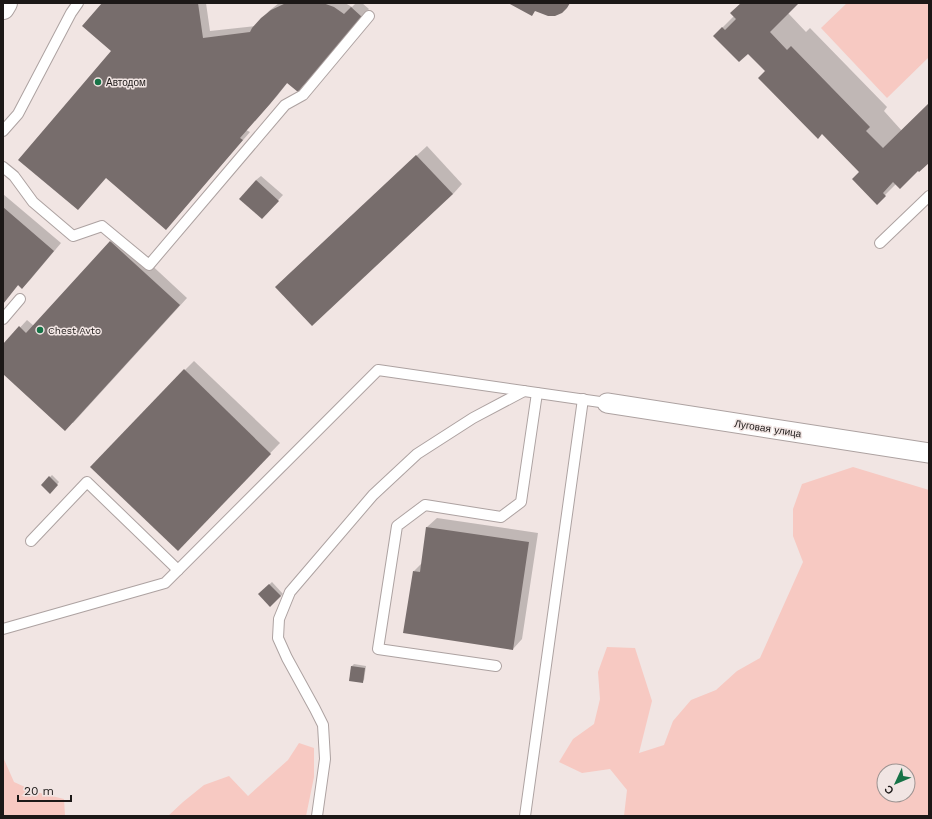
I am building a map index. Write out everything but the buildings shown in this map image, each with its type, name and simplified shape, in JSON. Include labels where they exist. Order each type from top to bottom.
[{"type":"street","points":[[3,8],[6,3]]},
{"type":"street","name":"Луговая улица","points":[[607,403],[929,453]]},
{"type":"lane","points":[[3,131],[18,114],[78,3]]},
{"type":"lane","points":[[3,167],[14,176],[33,202],[73,236],[102,226],[149,265],[285,105],[303,95],[369,16]]},
{"type":"lane","points":[[880,243],[929,196]]},
{"type":"lane","points":[[3,319],[20,299]]},
{"type":"lane","points":[[3,629],[166,582],[378,370],[607,403]]},
{"type":"lane","points":[[317,816],[325,759],[323,725],[278,638],[279,619],[290,592],[373,495],[417,454],[473,418],[524,391]]},
{"type":"lane","points":[[496,666],[378,649],[397,526],[425,505],[500,517],[521,502],[537,393]]},
{"type":"lane","points":[[525,816],[583,399]]},
{"type":"lane","points":[[31,541],[87,482],[178,570]]},
{"type":"shaded area","points":[[847,3],[929,3],[929,57],[887,98],[821,28]]},
{"type":"shaded area","points":[[853,467],[929,490],[929,816],[624,816],[627,790],[610,769],[582,773],[559,762],[573,739],[594,724],[600,699],[598,672],[607,647],[635,648],[652,701],[639,753],[664,745],[673,721],[691,700],[716,690],[737,671],[760,658],[803,562],[793,536],[793,509],[802,484]]},
{"type":"shaded area","points":[[299,743],[314,748],[314,777],[306,816],[168,816],[204,785],[229,776],[248,796],[288,760]]},
{"type":"shaded area","points":[[3,757],[14,782],[36,792],[64,799],[65,816],[3,816]]},
{"type":"place","name":"Автодом","points":[[98,82]]},
{"type":"place","name":"Chest Avto","points":[[40,330]]}]
